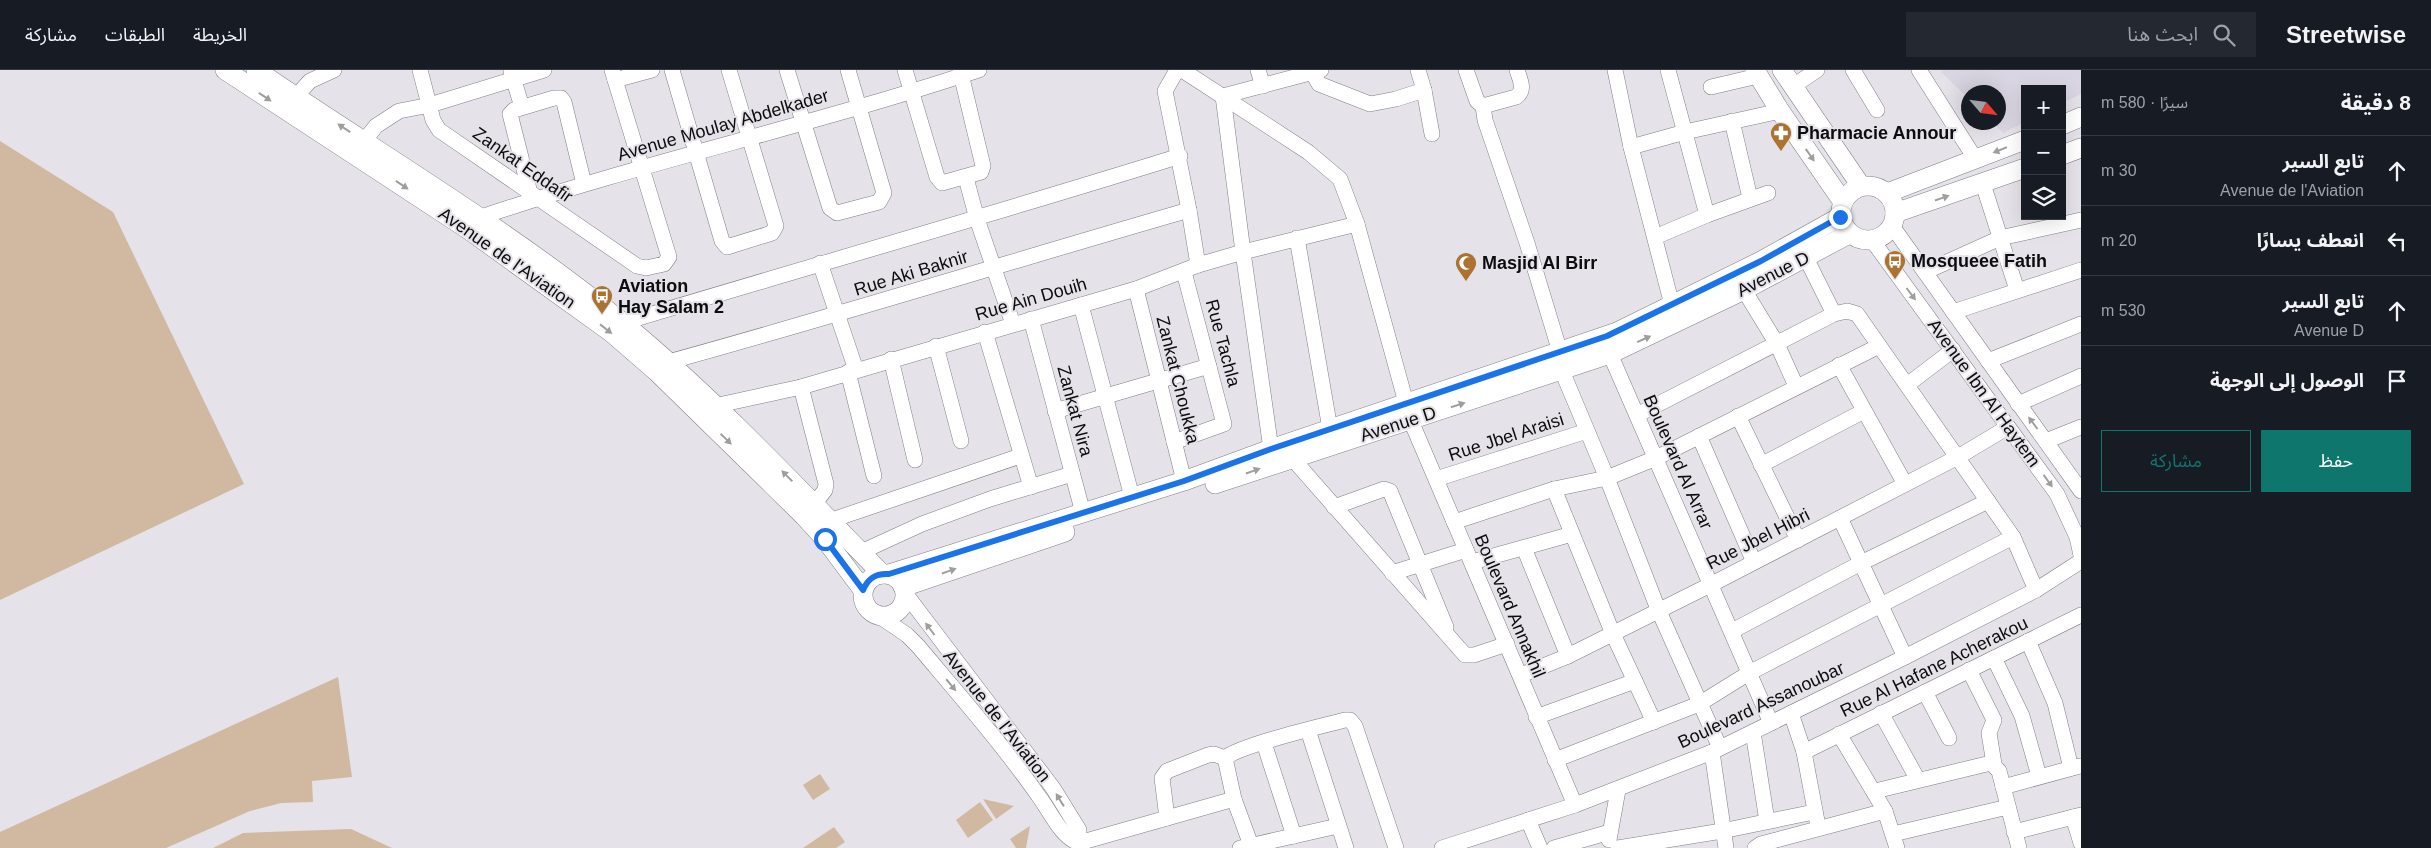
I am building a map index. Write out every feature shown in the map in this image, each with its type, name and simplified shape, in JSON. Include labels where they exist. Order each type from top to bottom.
[{"type":"main road","name":"Avenue de l'Aviation","points":[[224,70],[289,103],[478,218],[571,283],[668,362],[815,503],[861,552],[885,574]]},
{"type":"main road","name":"Avenue de l'Aviation","points":[[256,70],[289,103]]},
{"type":"main road","points":[[1782,70],[1861,186]]},
{"type":"main road","points":[[1757,73],[1842,209],[1849,234],[1856,238],[1872,240],[1887,233],[1894,220],[1894,206],[1887,193],[1870,186],[1861,186],[1847,195],[1842,209]]},
{"type":"main road","points":[[2066,123],[2081,117]]},
{"type":"main road","points":[[1887,193],[2021,142]]},
{"type":"main road","name":"Avenue de l'Aviation","points":[[360,147],[612,333],[657,372],[804,516],[846,565],[863,590]]},
{"type":"main road","points":[[2066,154],[2081,148]]},
{"type":"main road","points":[[1894,220],[2021,170]]},
{"type":"main road","name":"Avenue D","points":[[904,590],[1292,458],[1409,412],[1561,361],[1761,261],[1842,209]]},
{"type":"main road","name":"Avenue D","points":[[1561,361],[1610,354],[1744,290],[1849,234]]},
{"type":"main road","name":"Avenue D","points":[[885,574],[1184,481],[1330,429],[1409,412]]},
{"type":"main road","points":[[885,574],[900,581],[904,590],[902,606],[897,611],[885,616],[879,616],[873,613],[864,603],[863,590],[870,579],[885,574]]},
{"type":"street","name":"Zankat Eddafir","points":[[420,70],[433,120],[439,130],[637,266],[646,268],[664,264],[669,258],[642,167]]},
{"type":"street","points":[[360,147],[376,126],[391,115],[430,105],[512,74],[544,70]]},
{"type":"street","points":[[642,167],[614,75],[652,70]]},
{"type":"street","points":[[672,70],[722,241],[725,246],[730,246],[772,232],[776,228],[776,222],[729,70]]},
{"type":"street","points":[[787,70],[830,208],[834,212],[879,202],[883,196],[848,70]]},
{"type":"street","points":[[905,70],[936,177],[942,183],[966,178],[981,172],[983,166],[960,73]]},
{"type":"street","name":"Avenue Moulay Abdelkader","points":[[478,218],[533,196],[584,184],[751,138],[911,91],[960,73],[979,70]]},
{"type":"street","name":"Rue Tachla","points":[[1174,442],[1224,424],[1209,366],[1191,268],[1189,210],[1180,156],[1165,92],[1177,70]]},
{"type":"street","name":"Boulevard Annakhil","points":[[1182,70],[1308,152],[1335,172],[1340,179],[1357,224],[1409,412],[1454,522],[1521,675],[1536,717],[1575,805]]},
{"type":"street","points":[[1258,70],[1263,86]]},
{"type":"street","points":[[1418,70],[1424,90],[1432,134]]},
{"type":"street","points":[[1466,70],[1477,101],[1483,106],[1485,120],[1527,243],[1561,361],[1587,431],[1608,478],[1658,609],[1699,704],[1716,750],[1722,831],[1726,848]]},
{"type":"street","points":[[1483,106],[1521,94],[1522,90],[1517,70]]},
{"type":"street","points":[[1615,70],[1632,147],[1672,305]]},
{"type":"street","points":[[1668,70],[1707,215]]},
{"type":"street","points":[[1792,87],[1817,70]]},
{"type":"street","points":[[1853,70],[1877,110]]},
{"type":"street","points":[[1919,70],[1976,160]]},
{"type":"street","points":[[289,103],[310,81],[330,71]]},
{"type":"street","points":[[1271,449],[1223,96],[1315,71],[1319,84],[1370,104],[1396,99],[1424,90]]},
{"type":"street","points":[[1711,87],[1757,73]]},
{"type":"street","points":[[512,74],[522,108]]},
{"type":"street","points":[[533,196],[510,116],[511,112],[558,98],[563,100],[565,105],[584,184]]},
{"type":"street","points":[[1632,147],[1684,132],[1780,111]]},
{"type":"street","points":[[1732,122],[1750,198]]},
{"type":"street","points":[[622,323],[820,263],[977,219],[1180,156]]},
{"type":"street","points":[[966,178],[977,219],[995,266],[1013,324]]},
{"type":"street","points":[[1983,184],[2017,290]]},
{"type":"street","points":[[1655,237],[1750,198],[1768,193]]},
{"type":"street","name":"Rue Aki Baknir","points":[[668,362],[838,315],[995,266],[1189,210]]},
{"type":"street","name":"Avenue Ibn Al Haytem","points":[[1894,220],[1925,272],[2018,404],[2046,441],[2076,474],[2081,491]]},
{"type":"street","points":[[1925,272],[2000,238],[2081,220]]},
{"type":"street","name":"Rue Ain Douih","points":[[714,406],[800,386],[1136,289],[1191,268],[1243,252],[1357,224]]},
{"type":"street","points":[[1297,238],[1330,429]]},
{"type":"street","name":"Avenue Ibn Al Haytem","points":[[1872,240],[2057,494],[2076,537],[2081,555]]},
{"type":"street","points":[[1806,258],[1834,314]]},
{"type":"street","points":[[820,263],[838,315],[874,476]]},
{"type":"street","points":[[1953,312],[2081,270]]},
{"type":"street","name":"Zankat Choukka","points":[[1136,289],[1157,381],[1184,481]]},
{"type":"street","points":[[1744,290],[1777,344],[1796,386]]},
{"type":"street","points":[[1081,304],[1132,497]]},
{"type":"street","points":[[1637,415],[1834,314],[1847,311],[1857,314],[2013,537],[2036,590]]},
{"type":"street","name":"Zankat Nira","points":[[1031,319],[1083,513]]},
{"type":"street","points":[[1988,361],[2081,324]]},
{"type":"street","points":[[985,332],[1020,456],[1031,487]]},
{"type":"street","points":[[936,346],[961,441]]},
{"type":"street","points":[[1454,522],[1554,490],[1608,478],[1656,458],[1796,386],[1879,346]]},
{"type":"street","points":[[1907,385],[1953,350]]},
{"type":"street","name":"Boulevard Al Arrar","points":[[1610,354],[1712,584],[1771,724]]},
{"type":"street","points":[[891,359],[915,460]]},
{"type":"street","points":[[1839,365],[1905,484]]},
{"type":"street","points":[[1055,411],[1209,366]]},
{"type":"street","points":[[2018,404],[2081,376]]},
{"type":"street","points":[[800,386],[826,484],[825,490],[815,503]]},
{"type":"street","points":[[1761,465],[1864,411]]},
{"type":"street","points":[[1738,416],[1798,540]]},
{"type":"street","name":"Rue Jbel Hibri","points":[[1521,675],[1568,656],[1658,609],[1712,584],[1958,457],[2008,427]]},
{"type":"street","points":[[2046,441],[2081,427]]},
{"type":"street","name":"Rue Jbel Araisi","points":[[1436,479],[1587,431]]},
{"type":"street","points":[[1699,436],[1754,562]]},
{"type":"street","points":[[832,520],[1020,456]]},
{"type":"street","points":[[1292,458],[1462,652],[1469,656],[1507,644]]},
{"type":"street","points":[[861,552],[922,524],[1072,474]]},
{"type":"street","points":[[1334,507],[1384,489],[1388,490],[1393,496],[1449,636]]},
{"type":"street","points":[[1554,490],[1613,634],[1654,722]]},
{"type":"street","points":[[1732,631],[1861,563],[1988,502]]},
{"type":"street","points":[[1840,518],[1905,657]]},
{"type":"street","points":[[1392,573],[1421,564],[1524,548],[1572,534]]},
{"type":"street","points":[[1555,760],[1699,704],[1749,673],[1879,604],[2013,537]]},
{"type":"street","points":[[1524,548],[1568,656]]},
{"type":"street","name":"Boulevard Assanoubar","points":[[1442,848],[1485,841],[1528,820],[1618,790],[1716,750],[2036,590],[2081,561]]},
{"type":"street","name":"Avenue de l'Aviation","points":[[904,590],[1053,788],[1079,830],[1081,846]]},
{"type":"street","name":"Rue Al Hafane Acherakou","points":[[1804,752],[2081,615]]},
{"type":"street","name":"Avenue de l'Aviation","points":[[879,616],[907,635],[918,646],[983,724],[1068,838],[1081,846]]},
{"type":"street","points":[[2003,787],[2076,767],[2055,703],[2028,641]]},
{"type":"street","points":[[1994,658],[2022,716],[2039,776]]},
{"type":"street","points":[[1969,670],[1994,720],[1989,733],[1994,764],[2003,787],[2018,848]]},
{"type":"street","points":[[1536,717],[1635,680]]},
{"type":"street","points":[[1925,692],[1949,738]]},
{"type":"street","points":[[1791,713],[1804,752],[1814,812],[1820,829]]},
{"type":"street","points":[[1882,713],[1918,780]]},
{"type":"street","points":[[1225,758],[1231,754],[1308,730],[1346,720],[1354,723],[1396,848]]},
{"type":"street","points":[[1308,730],[1346,848]]},
{"type":"street","points":[[1753,732],[1767,821]]},
{"type":"street","points":[[1839,734],[1885,811],[1895,841],[2008,807]]},
{"type":"street","points":[[1264,743],[1294,836]]},
{"type":"street","points":[[1167,818],[1162,778],[1167,771],[1208,755],[1214,754],[1225,758]]},
{"type":"street","points":[[1225,758],[1234,799],[1248,847],[1338,826]]},
{"type":"street","points":[[1875,792],[1985,763],[1994,764]]},
{"type":"street","points":[[1608,848],[1618,790]]},
{"type":"street","points":[[1081,846],[1167,818],[1234,799]]},
{"type":"street","points":[[1755,848],[1761,844],[1885,811]]},
{"type":"street","points":[[1618,848],[1654,846],[1814,812]]},
{"type":"street","points":[[2014,832],[2077,816],[2081,843]]},
{"type":"street","points":[[1528,820],[1540,848]]},
{"type":"street","points":[[1554,848],[1610,832]]},
{"type":"shaded area","points":[[1943,70],[2081,70],[2081,94],[2066,101],[2066,85],[2021,85],[2021,124],[2003,133],[2000,130],[2006,130],[2006,85],[1961,85],[1961,91],[1941,72]]},
{"type":"shaded area","points":[[0,141],[113,212],[244,484],[0,600]]},
{"type":"shaded area","points":[[338,677],[352,777],[312,781],[313,802],[281,803],[250,811],[166,848],[0,848],[0,832]]},
{"type":"shaded area","points":[[820,774],[830,789],[813,800],[803,785]]},
{"type":"shaded area","points":[[983,799],[1014,806],[996,819]]},
{"type":"shaded area","points":[[980,802],[993,820],[968,838],[956,820]]},
{"type":"shaded area","points":[[1030,826],[1026,848],[1016,848],[1010,839]]},
{"type":"shaded area","points":[[834,827],[845,842],[836,848],[803,848]]},
{"type":"shaded area","points":[[351,829],[392,848],[213,848],[243,833]]},
{"type":"place","name":"Pharmacie Annour","points":[[1781,152]]},
{"type":"place","name":"Mosqueee Fatih","points":[[1895,280]]},
{"type":"place","name":"Masjid Al Birr","points":[[1466,282]]},
{"type":"place","name":"Aviation Hay Salam 2","points":[[602,315]]},
{"type":"route","points":[[825,539],[863,590],[870,579],[875,576],[889,574],[1160,489],[1232,465],[1271,449],[1617,332],[1761,261],[1840,217]]}]
